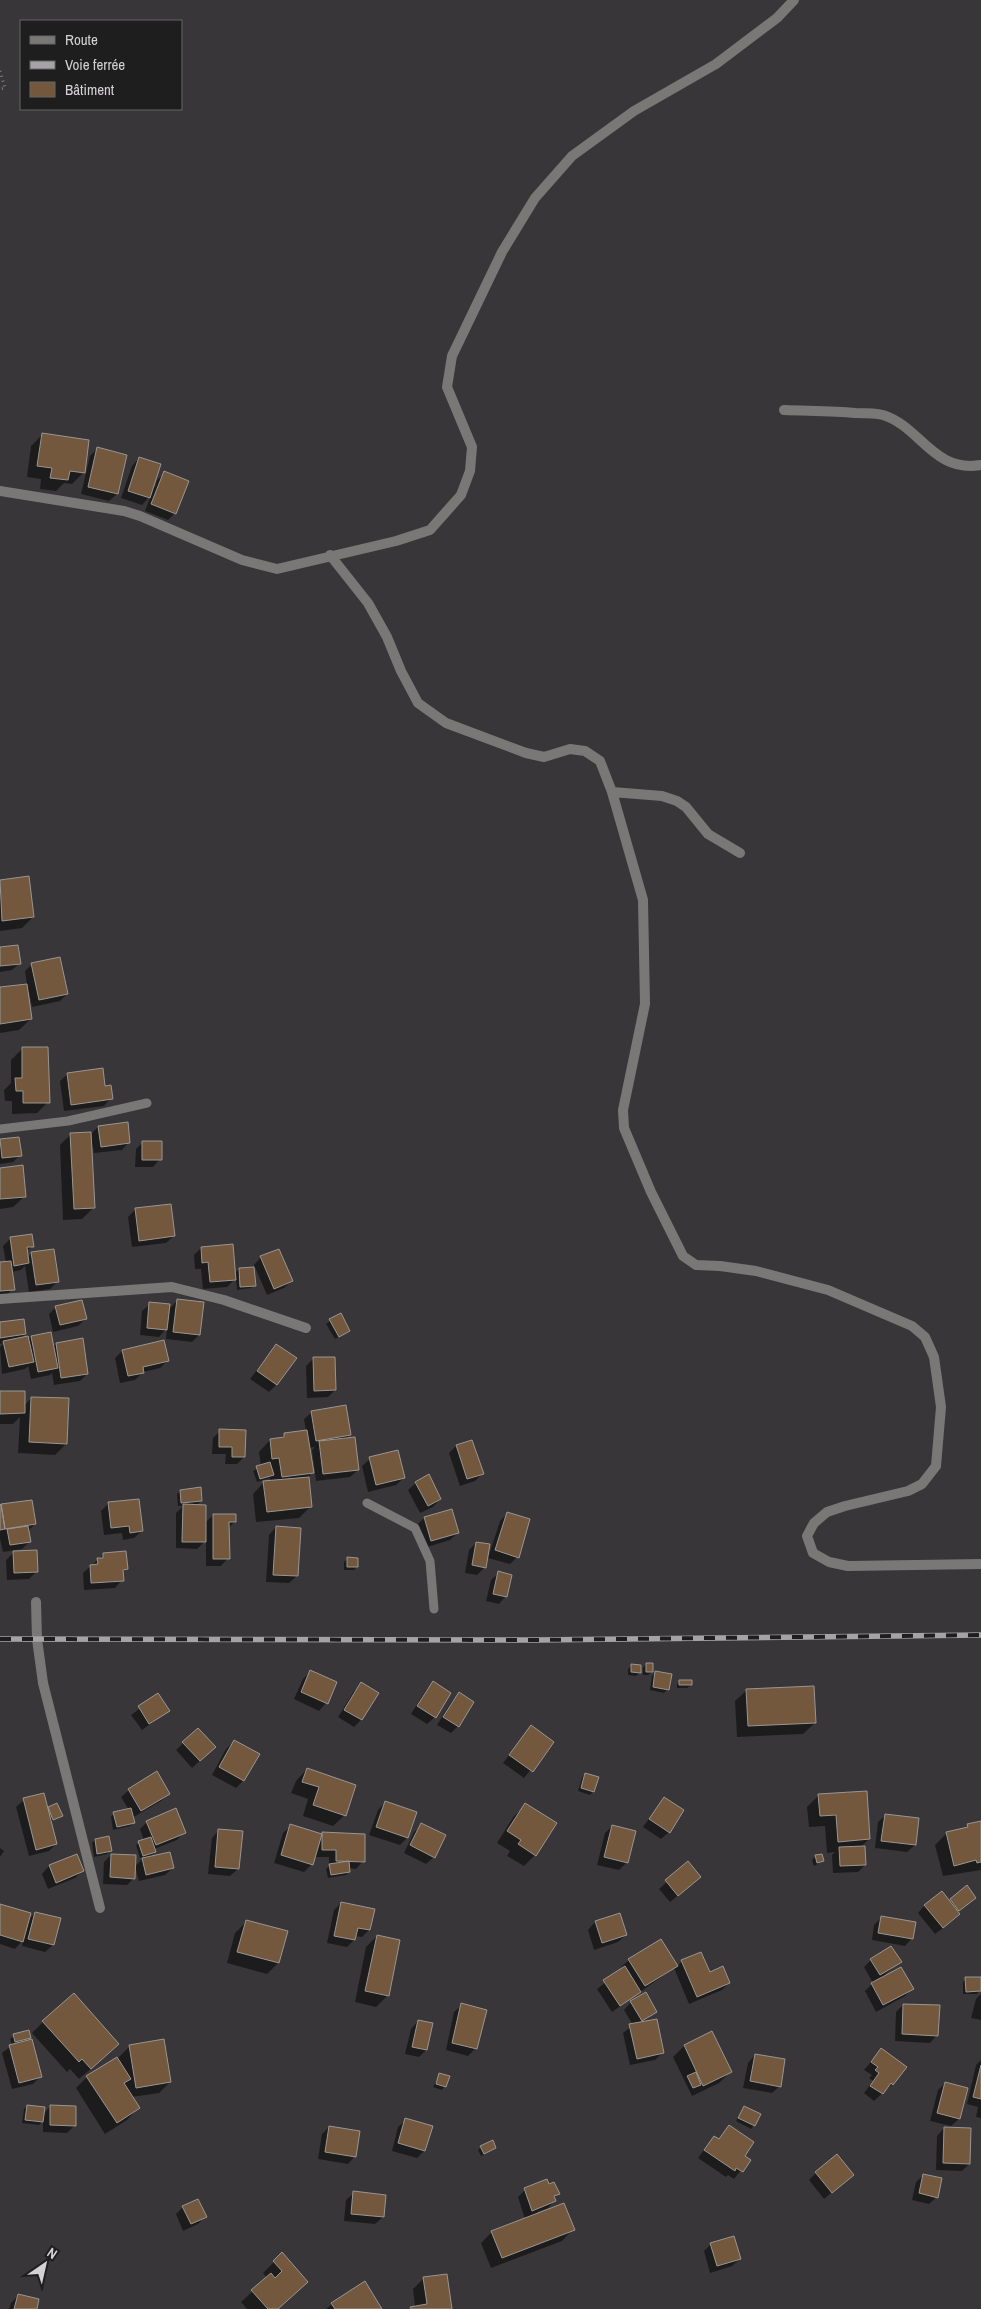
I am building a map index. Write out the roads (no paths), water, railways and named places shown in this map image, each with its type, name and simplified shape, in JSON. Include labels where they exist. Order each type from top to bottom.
[{"type":"street","points":[[0,491],[35,495],[132,514],[259,566],[277,570],[330,555],[396,541],[430,530],[461,495],[470,471],[472,447],[447,387],[452,356],[502,252],[535,198],[572,156],[634,111],[716,64],[777,18],[794,0]]},
{"type":"street","points":[[784,410],[881,414],[899,422],[931,452],[950,463],[970,467],[981,465]]},
{"type":"street","points":[[330,555],[368,603],[387,637],[401,671],[418,703],[446,723],[526,754],[544,757],[570,749],[586,751],[600,761],[612,792],[643,900],[645,1004],[623,1110],[624,1128],[651,1192],[683,1256],[696,1265],[756,1271],[828,1290],[912,1326],[925,1337],[934,1357],[941,1407],[936,1466],[922,1484],[908,1491],[828,1512],[814,1523],[808,1536],[813,1553],[829,1562],[848,1566],[981,1564]]},
{"type":"street","points":[[612,792],[662,796],[677,801],[686,807],[708,834],[740,853]]},
{"type":"street","points":[[0,1299],[172,1287],[224,1300],[306,1328]]},
{"type":"street","points":[[36,1602],[37,1639],[43,1683],[100,1908]]},
{"type":"lane","points":[[0,1129],[68,1122],[147,1103]]},
{"type":"lane","points":[[368,1503],[415,1528],[430,1561],[434,1609]]},
{"type":"railway","points":[[0,1639],[536,1640],[981,1635]]}]
